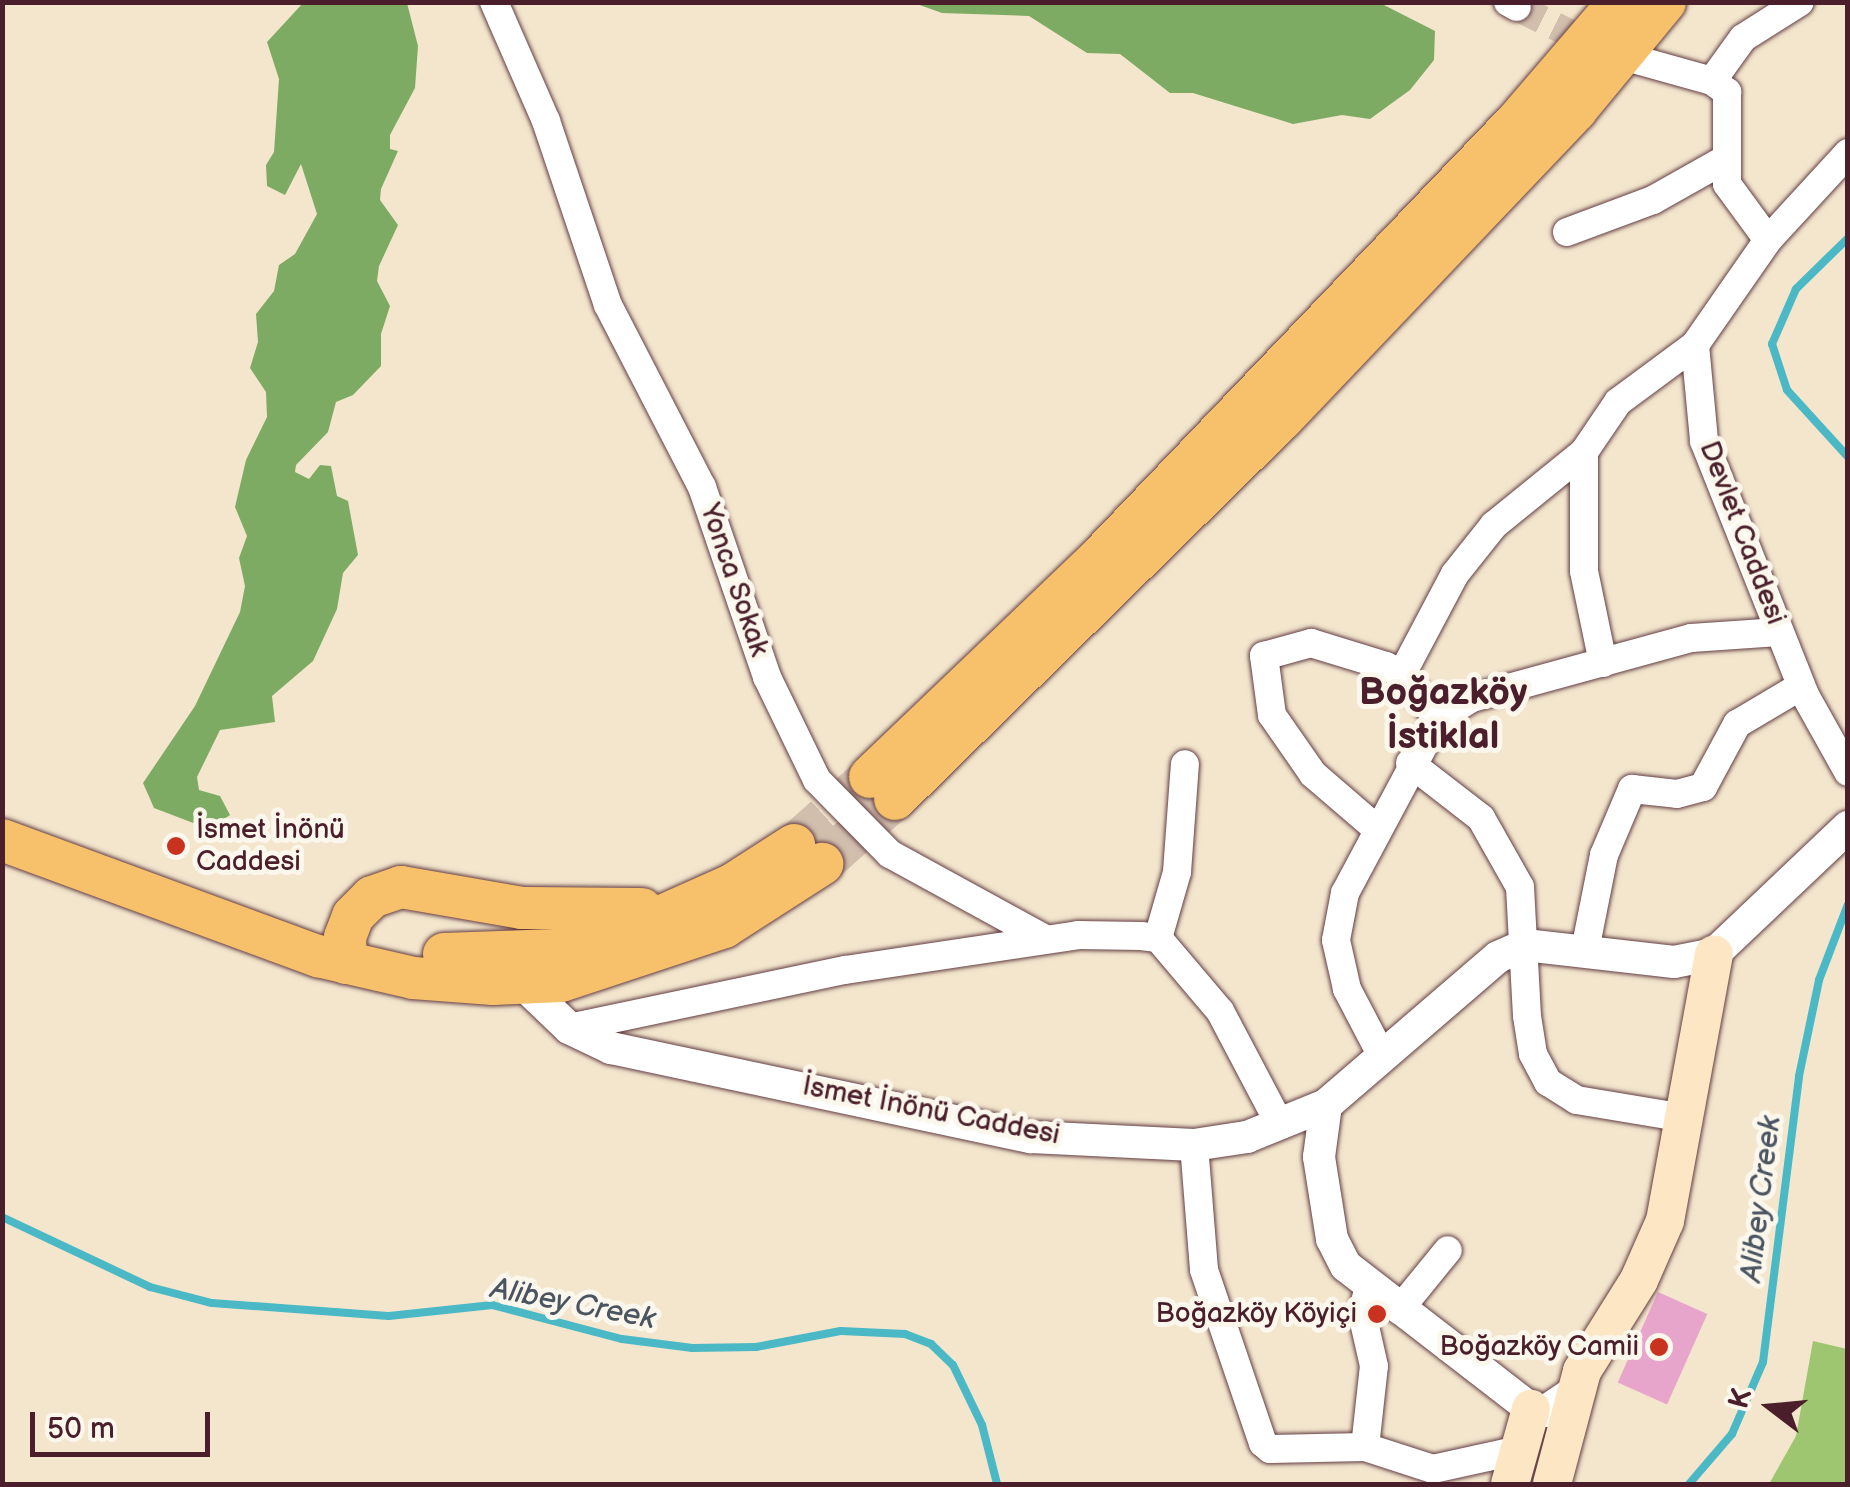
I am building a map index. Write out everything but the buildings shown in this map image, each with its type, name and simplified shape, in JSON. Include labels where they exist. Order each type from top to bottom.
[{"type":"main road","points":[[1619,2],[1507,131],[883,788],[1283,418],[1576,110],[1665,2]]},
{"type":"main road","points":[[2,840],[345,950],[413,978],[514,969],[561,980],[724,927],[808,854],[695,902],[556,950],[514,969]]},
{"type":"main road","points":[[345,950],[353,916],[372,897],[402,888],[559,910],[695,902]]},
{"type":"main road","points":[[1552,1484],[1574,1392],[1639,1280],[1665,1221],[1714,954]]},
{"type":"main road","points":[[1510,1484],[1524,1449],[1531,1410]]},
{"type":"street","name":"Yonca Sokak","points":[[494,2],[546,121],[608,305],[702,487],[767,678],[817,780],[890,854],[1045,940]]},
{"type":"street","points":[[1712,81],[1743,38],[1800,2]]},
{"type":"street","points":[[1637,60],[1712,81],[1729,99],[1724,160],[1734,199],[1768,240]]},
{"type":"street","points":[[1402,674],[1455,574],[1494,525],[1584,452],[1618,402],[1695,345],[1768,240],[1848,153]]},
{"type":"street","points":[[1567,232],[1653,200],[1724,160]]},
{"type":"street","name":"Devlet Caddesi","points":[[1695,345],[1704,440],[1802,686],[1848,772]]},
{"type":"street","points":[[1584,452],[1584,571],[1604,662]]},
{"type":"street","points":[[1382,1056],[1347,988],[1336,940],[1344,893],[1410,763],[1438,719],[1472,698],[1691,638],[1779,632]]},
{"type":"street","points":[[1378,830],[1313,774],[1272,714],[1264,656],[1311,642],[1402,674],[1438,719]]},
{"type":"street","points":[[1585,950],[1604,855],[1632,790],[1676,794],[1703,787],[1737,724],[1802,686]]},
{"type":"street","points":[[1410,763],[1480,818],[1520,887],[1533,1054],[1548,1082],[1577,1100],[1686,1118]]},
{"type":"street","points":[[1158,938],[1176,872],[1185,764]]},
{"type":"street","points":[[1525,945],[1674,962],[1714,954],[1848,827]]},
{"type":"street","points":[[569,1028],[845,970],[1045,940],[1158,938]]},
{"type":"street","points":[[1158,938],[1220,1011],[1280,1125],[1298,1132],[1319,1157]]},
{"type":"street","name":"İsmet İnönü Caddesi","points":[[514,969],[569,1028],[611,1048],[1030,1137],[1194,1145],[1280,1125],[1326,1105],[1498,956],[1525,945]]},
{"type":"street","points":[[1674,962],[1689,970],[1704,993]]},
{"type":"street","points":[[1326,1105],[1319,1157],[1332,1239],[1346,1266],[1531,1410],[1546,1411],[1574,1392]]},
{"type":"street","points":[[1194,1145],[1204,1270],[1263,1442],[1270,1450],[1366,1447],[1433,1469],[1524,1449]]},
{"type":"street","points":[[1398,1310],[1448,1250]]},
{"type":"street","points":[[1366,1447],[1374,1366],[1362,1314],[1368,1286]]},
{"type":"green space","points":[[303,3],[407,3],[418,46],[415,88],[390,135],[390,149],[398,151],[381,189],[380,200],[398,225],[379,266],[377,281],[390,306],[381,334],[381,366],[353,395],[336,402],[328,432],[296,465],[295,472],[309,479],[320,465],[331,466],[337,496],[348,501],[358,555],[343,573],[337,609],[313,661],[272,696],[275,722],[220,730],[197,777],[199,790],[220,796],[230,815],[209,829],[154,808],[143,783],[195,706],[240,612],[245,586],[239,558],[247,536],[235,507],[246,460],[267,417],[266,392],[250,368],[258,342],[256,314],[274,291],[279,265],[295,254],[317,214],[301,164],[285,195],[267,186],[266,165],[274,152],[279,79],[267,42]]},
{"type":"green space","points":[[914,3],[1380,3],[1435,31],[1434,60],[1410,90],[1370,119],[1342,115],[1293,124],[1193,93],[1170,93],[1120,54],[1087,53],[1029,16],[942,13]]},
{"type":"green space","points":[[1813,1341],[1847,1349],[1847,1484],[1769,1484],[1796,1436]]},
{"type":"waterway","name":"Alibey Creek","points":[[1848,238],[1796,289],[1772,344],[1787,390],[1848,457]]},
{"type":"waterway","name":"Alibey Creek","points":[[1689,1484],[1732,1434],[1763,1362],[1799,1076],[1819,980],[1848,904]]},
{"type":"waterway","name":"Alibey Creek","points":[[2,1217],[150,1287],[212,1303],[389,1316],[492,1305],[622,1339],[692,1348],[756,1347],[841,1331],[905,1334],[931,1344],[953,1365],[982,1425],[997,1484]]},
{"type":"tunnel","points":[[1517,7],[1597,47]]},
{"type":"tunnel","points":[[794,845],[870,777]]},
{"type":"tunnel","points":[[822,864],[895,799]]},
{"type":"place","name":"İsmet İnönü Caddesi","points":[[176,846]]},
{"type":"place","name":"Boğazköy Köyiçi","points":[[1377,1314]]},
{"type":"place","name":"Boğazköy Camii","points":[[1659,1347]]},
{"type":"district","name":"Boğazköy İstiklal","points":[[1443,714]]}]
